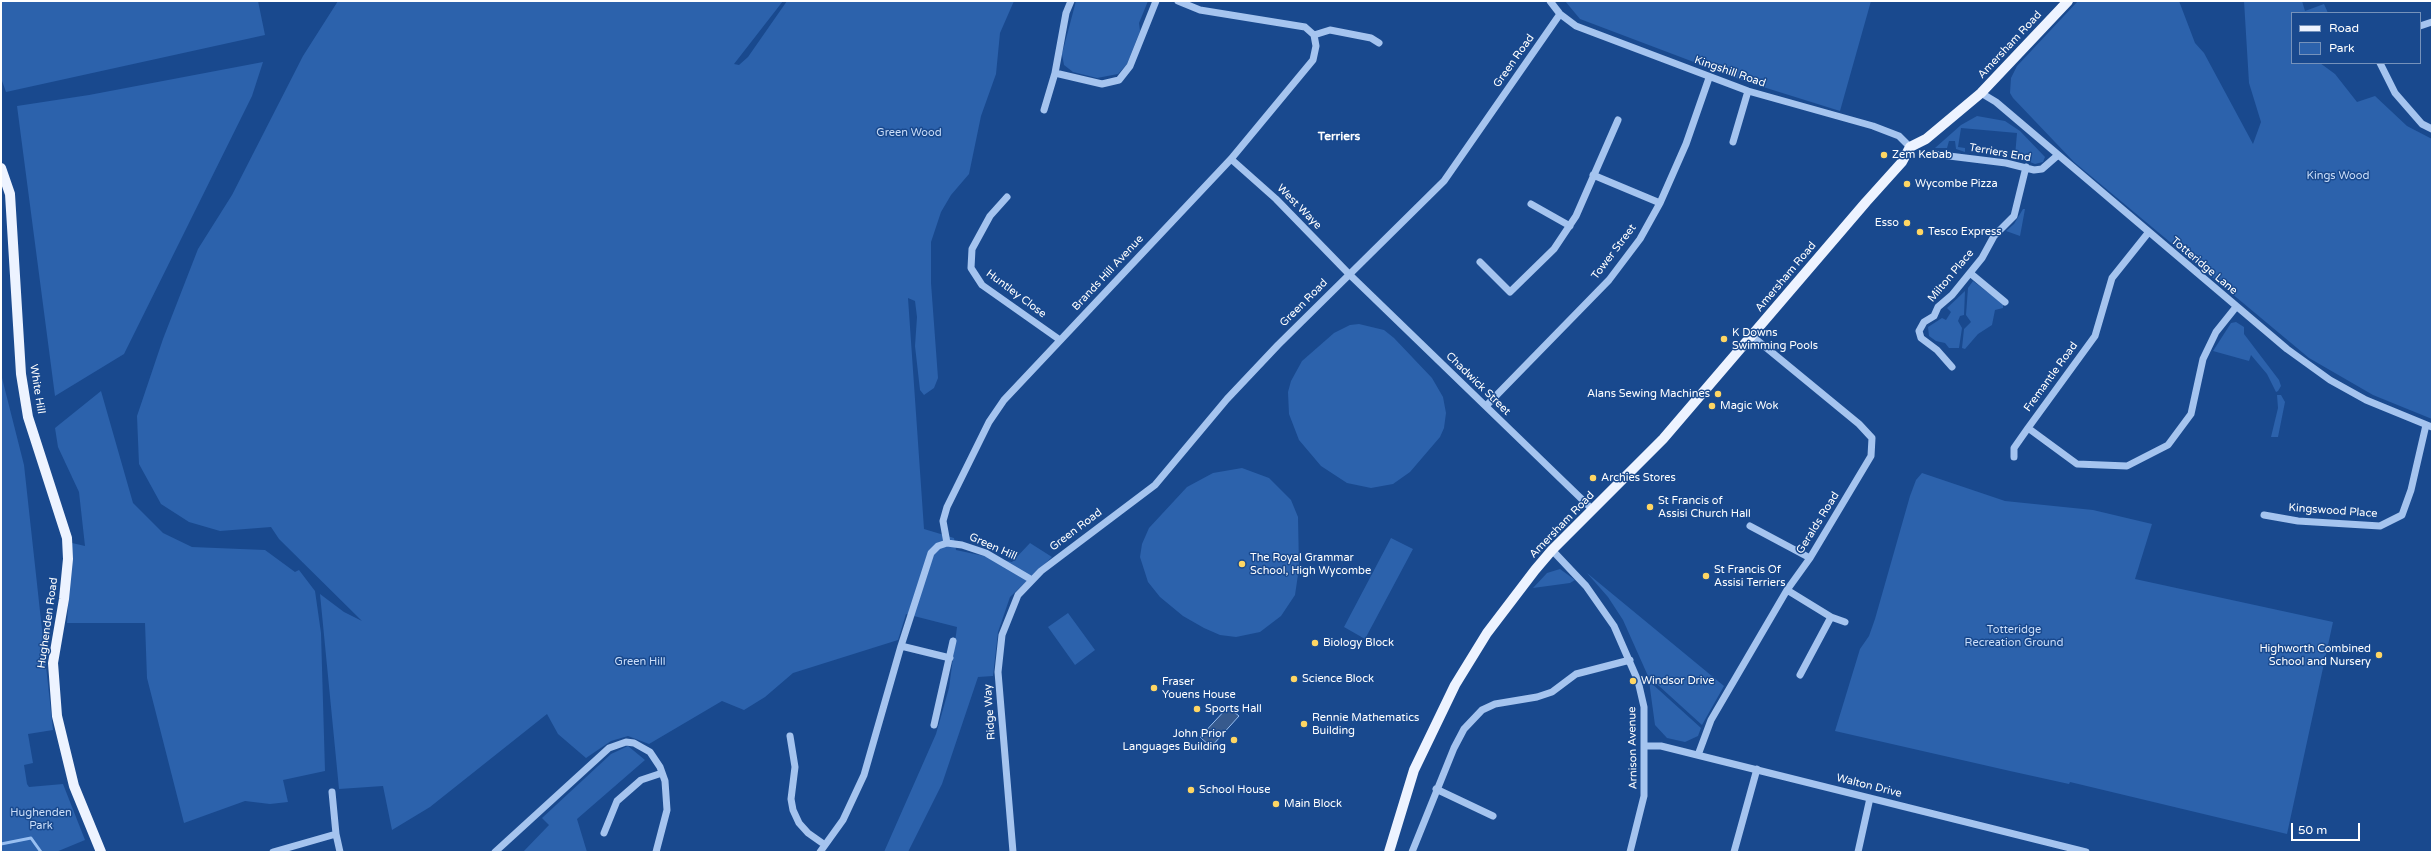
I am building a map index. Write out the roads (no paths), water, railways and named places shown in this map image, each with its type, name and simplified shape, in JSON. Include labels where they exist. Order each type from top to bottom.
[{"type":"main road","name":"Amersham Road","points":[[1389,852],[1414,770],[1455,685],[1487,633],[1552,550],[1663,439],[1902,162],[1910,147],[1926,139],[1981,93],[2068,1]]},
{"type":"main road","name":"White Hill","points":[[1,168],[10,194],[21,374],[28,417],[51,489]]},
{"type":"main road","name":"Hughenden Road","points":[[51,489],[67,538],[68,559],[64,599],[53,663],[57,716],[74,786],[100,852]]},
{"type":"street","points":[[1044,110],[1055,73],[1066,13],[1071,1]]},
{"type":"street","points":[[1055,73],[1102,84],[1119,80],[1130,66],[1156,1]]},
{"type":"street","points":[[1178,1],[1200,10],[1305,27],[1314,35],[1330,30],[1371,38],[1379,43]]},
{"type":"street","name":"Kingshill Road","points":[[1550,1],[1560,14],[1576,26],[1709,78],[1748,91],[1873,126],[1899,136],[1910,147]]},
{"type":"street","name":"Green Road","points":[[1032,580],[1155,485],[1227,399],[1349,274],[1444,181],[1560,14]]},
{"type":"street","points":[[2421,26],[2432,22]]},
{"type":"street","name":"Brands Hill Avenue","points":[[947,543],[943,521],[947,507],[989,422],[1004,400],[1231,159],[1313,60],[1316,46],[1314,35]]},
{"type":"street","points":[[2380,64],[2395,93],[2422,124],[2432,130]]},
{"type":"street","name":"Tower Street","points":[[1486,406],[1609,280],[1640,239],[1660,203],[1686,144],[1709,78]]},
{"type":"street","points":[[1734,142],[1748,91]]},
{"type":"street","name":"Totteridge Lane","points":[[1981,93],[1996,102],[2236,307],[2330,380],[2366,400],[2429,426]]},
{"type":"street","points":[[1480,262],[1510,292],[1554,249],[1570,226],[1618,120]]},
{"type":"street","name":"Terriers End","points":[[1933,154],[2026,167],[2034,170],[2042,169],[2058,155]]},
{"type":"street","name":"West Waye","points":[[1231,159],[1276,199],[1349,274]]},
{"type":"street","name":"Milton Place","points":[[1952,368],[1937,350],[1921,338],[1919,331],[1924,322],[1934,316],[1938,307],[1952,295],[1982,258],[1994,236],[2014,216],[2026,167]]},
{"type":"street","points":[[1593,175],[1660,203]]},
{"type":"street","name":"Huntley Close","points":[[1007,197],[990,216],[972,249],[971,268],[982,285],[1060,340]]},
{"type":"street","points":[[1531,204],[1570,226]]},
{"type":"street","name":"Fremantle Road","points":[[2148,233],[2112,278],[2095,336],[2028,428],[2077,464],[2127,466],[2168,445],[2192,414],[2203,359],[2216,332],[2236,307]]},
{"type":"street","points":[[1970,273],[2005,302]]},
{"type":"street","name":"Chadwick Street","points":[[1349,274],[1593,510]]},
{"type":"street","name":"Geralds Road","points":[[1698,755],[1711,720],[1787,590],[1810,558],[1871,456],[1872,438],[1858,424],[1752,336]]},
{"type":"street","name":"Kingswood Place","points":[[2264,515],[2298,521],[2380,526],[2402,515],[2411,490],[2429,426]]},
{"type":"street","points":[[2014,457],[2014,448],[2028,428]]},
{"type":"street","points":[[1750,526],[1810,558]]},
{"type":"street","points":[[820,852],[843,820],[864,775],[901,646],[931,553],[938,546],[947,543]]},
{"type":"street","name":"Green Hill","points":[[947,543],[986,553],[1032,580]]},
{"type":"street","name":"Arnison Avenue","points":[[1552,550],[1598,601],[1614,626],[1630,660],[1644,708],[1646,746],[1644,796],[1630,852]]},
{"type":"street","name":"Ridge Way","points":[[1014,852],[1000,701],[999,652],[1002,635],[1018,595],[1032,580]]},
{"type":"street","points":[[1787,590],[1831,617],[1845,622]]},
{"type":"street","points":[[1800,675],[1831,617]]},
{"type":"street","points":[[934,725],[953,641]]},
{"type":"street","points":[[901,646],[950,658]]},
{"type":"street","points":[[1412,852],[1436,790],[1464,729],[1482,710],[1494,704],[1537,697],[1552,692],[1576,674],[1630,660]]},
{"type":"street","points":[[790,736],[795,767],[791,799],[793,810],[799,823],[808,833],[825,845]]},
{"type":"street","points":[[495,852],[609,748],[626,742],[641,746],[655,758],[662,773],[668,796],[667,810],[665,824],[656,852]]},
{"type":"street","name":"Walton Drive","points":[[1646,746],[1661,746],[1757,769],[2086,852]]},
{"type":"street","points":[[1734,852],[1757,769]]},
{"type":"street","points":[[604,833],[617,801],[641,780],[662,773]]},
{"type":"street","points":[[1436,790],[1493,816]]},
{"type":"street","points":[[332,792],[336,834],[340,852]]},
{"type":"street","points":[[1858,852],[1870,798]]},
{"type":"street","points":[[273,852],[336,834]]},
{"type":"waterway","points":[[1,844],[31,838],[41,852]]},
{"type":"place","name":"Zem Kebab","points":[[1884,155]]},
{"type":"place","name":"Wycombe Pizza","points":[[1907,184]]},
{"type":"place","name":"Esso","points":[[1907,223]]},
{"type":"place","name":"Tesco Express","points":[[1920,232]]},
{"type":"place","name":"K Downs Swimming Pools","points":[[1724,339]]},
{"type":"place","name":"Alans Sewing Machines","points":[[1718,394]]},
{"type":"place","name":"Magic Wok","points":[[1712,406]]},
{"type":"place","name":"Archies Stores","points":[[1593,478]]},
{"type":"place","name":"St Francis of Assisi Church Hall","points":[[1650,507]]},
{"type":"place","name":"The Royal Grammar School, High Wycombe","points":[[1242,564]]},
{"type":"place","name":"St Francis Of Assisi Terriers","points":[[1706,576]]},
{"type":"place","name":"Biology Block","points":[[1315,643]]},
{"type":"place","name":"Highworth Combined School and Nursery","points":[[2379,655]]},
{"type":"place","name":"Science Block","points":[[1294,679]]},
{"type":"place","name":"Windsor Drive","points":[[1633,681]]},
{"type":"place","name":"Fraser Youens House","points":[[1154,688]]},
{"type":"place","name":"Sports Hall","points":[[1197,709]]},
{"type":"place","name":"Rennie Mathematics Building","points":[[1304,724]]},
{"type":"place","name":"John Prior Languages Building","points":[[1234,740]]},
{"type":"place","name":"School House","points":[[1191,790]]},
{"type":"place","name":"Main Block","points":[[1276,804]]},
{"type":"district","name":"Terriers","points":[[1339,137]]},
{"type":"park label","name":"Green Wood","points":[[909,133]]},
{"type":"park label","name":"Kings Wood","points":[[2338,176]]},
{"type":"park label","name":"Totteridge Recreation Ground","points":[[2014,636]]},
{"type":"park label","name":"Hughenden Park","points":[[41,819]]}]
